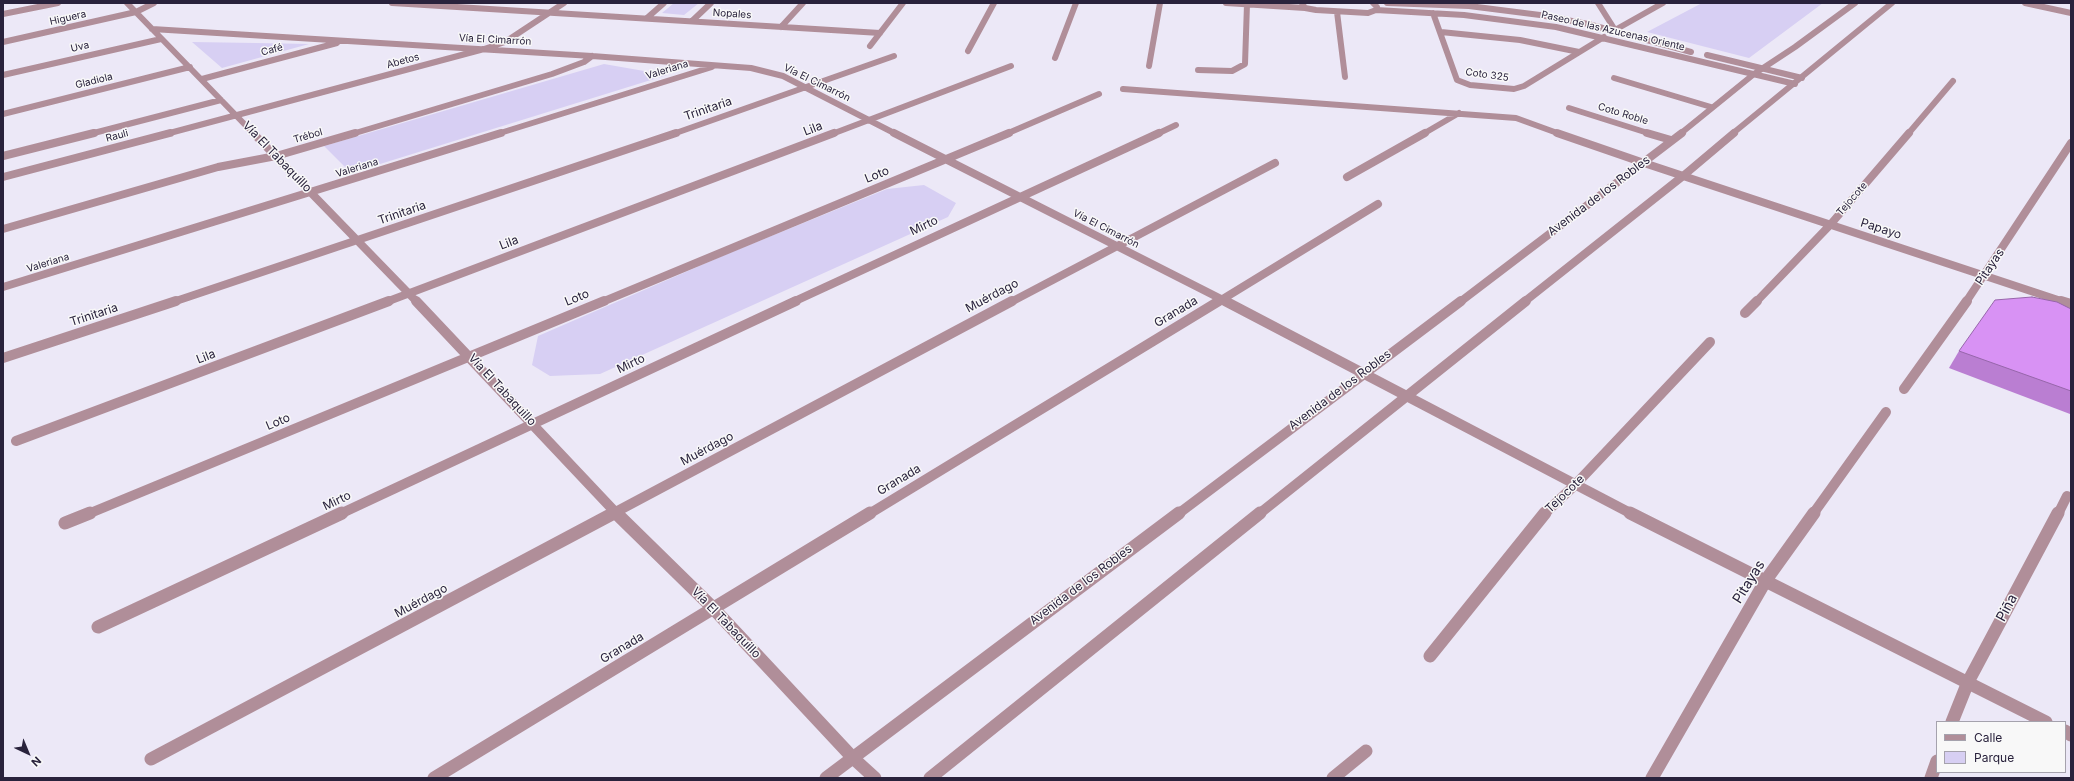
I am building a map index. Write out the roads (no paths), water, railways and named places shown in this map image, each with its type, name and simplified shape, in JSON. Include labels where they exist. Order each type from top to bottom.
[{"type":"street","points":[[3,14],[58,3]]},
{"type":"street","name":"Vía El Tabaquillo","points":[[127,3],[408,294],[470,356],[616,512],[713,608],[853,758],[875,778]]},
{"type":"street","name":"Higuera","points":[[3,42],[136,12],[154,3]]},
{"type":"street","name":"Nopales","points":[[392,3],[880,32]]},
{"type":"street","points":[[459,7],[465,3]]},
{"type":"street","name":"Abetos","points":[[236,115],[484,49],[505,42],[564,3]]},
{"type":"street","points":[[647,18],[664,3]]},
{"type":"street","points":[[692,20],[711,3]]},
{"type":"street","points":[[781,26],[803,3]]},
{"type":"street","points":[[870,46],[903,3]]},
{"type":"street","points":[[968,51],[994,3]]},
{"type":"street","points":[[1055,58],[1076,3]]},
{"type":"street","points":[[1149,66],[1160,3]]},
{"type":"street","points":[[1226,3],[1304,5]]},
{"type":"street","points":[[1373,3],[1377,7],[1376,10]]},
{"type":"street","name":"Paseo de las Azucenas Oriente","points":[[1387,3],[1432,4],[1519,12],[1564,19],[1615,30],[1696,53]]},
{"type":"street","points":[[1515,3],[1519,12]]},
{"type":"street","points":[[1598,3],[1615,30],[1663,3]]},
{"type":"street","name":"Avenida de los Robles","points":[[826,778],[1644,163],[1711,107],[1758,71],[1795,48],[1855,3]]},
{"type":"street","points":[[930,778],[1683,176],[1768,103],[1798,81],[1834,49],[1892,3]]},
{"type":"street","points":[[2025,3],[2071,13]]},
{"type":"street","points":[[1198,70],[1232,71],[1245,64],[1246,4]]},
{"type":"street","name":"Paseo de las Azucenas Oriente","points":[[1304,5],[1337,12],[1368,13],[1376,10],[1433,13],[1491,18],[1556,27],[1798,81]]},
{"type":"street","points":[[1337,12],[1345,77]]},
{"type":"street","name":"Coto 325","points":[[1433,13],[1457,80],[1470,84],[1514,89],[1524,86],[1604,37]]},
{"type":"street","points":[[1556,27],[1564,19]]},
{"type":"street","name":"Vía El Cimarrón","points":[[152,29],[347,40],[717,65],[768,72],[783,76],[1020,196],[1114,246],[1222,299],[1575,485],[2044,721]]},
{"type":"street","points":[[1441,32],[1520,40],[1579,52]]},
{"type":"street","name":"Uva","points":[[3,75],[161,39]]},
{"type":"street","name":"Café","points":[[202,80],[347,40]]},
{"type":"street","name":"Paseo de las Azucenas Oriente","points":[[1703,54],[1758,71],[1798,81]]},
{"type":"street","name":"Trébol","points":[[3,229],[218,167],[276,156],[552,74],[579,64],[592,56]]},
{"type":"street","name":"Trinitaria","points":[[3,358],[807,88],[894,56]]},
{"type":"street","name":"Valeriana","points":[[3,287],[311,193],[717,65]]},
{"type":"street","name":"Lila","points":[[16,441],[1011,66]]},
{"type":"street","name":"Gladiola","points":[[3,114],[190,67]]},
{"type":"street","points":[[1614,78],[1711,107]]},
{"type":"street","name":"Tejocote","points":[[1745,313],[1830,225],[1953,81]]},
{"type":"street","name":"Papayo","points":[[1123,89],[1152,88],[1516,118],[1644,163],[2071,304]]},
{"type":"street","name":"Loto","points":[[64,524],[947,159],[1099,94]]},
{"type":"street","points":[[3,156],[221,100]]},
{"type":"street","name":"Coto Roble","points":[[1568,108],[1671,140]]},
{"type":"street","points":[[1347,177],[1459,113]]},
{"type":"street","name":"Rauli","points":[[3,177],[236,115]]},
{"type":"street","name":"Mirto","points":[[98,627],[1020,196],[1176,125]]},
{"type":"street","name":"Pitayas","points":[[1904,389],[1984,276],[2071,143]]},
{"type":"street","name":"Muérdago","points":[[151,759],[1114,246],[1275,163]]},
{"type":"street","name":"Granada","points":[[434,778],[1378,204]]},
{"type":"street","name":"Tejocote","points":[[1430,656],[1541,516],[1575,485],[1710,342]]},
{"type":"street","name":"Pitayas","points":[[1652,778],[1766,580],[1886,412]]},
{"type":"street","name":"Piña","points":[[1952,721],[1968,682],[2068,496]]},
{"type":"street","points":[[1333,778],[1366,751]]},
{"type":"street","points":[[1930,778],[1936,763]]}]
